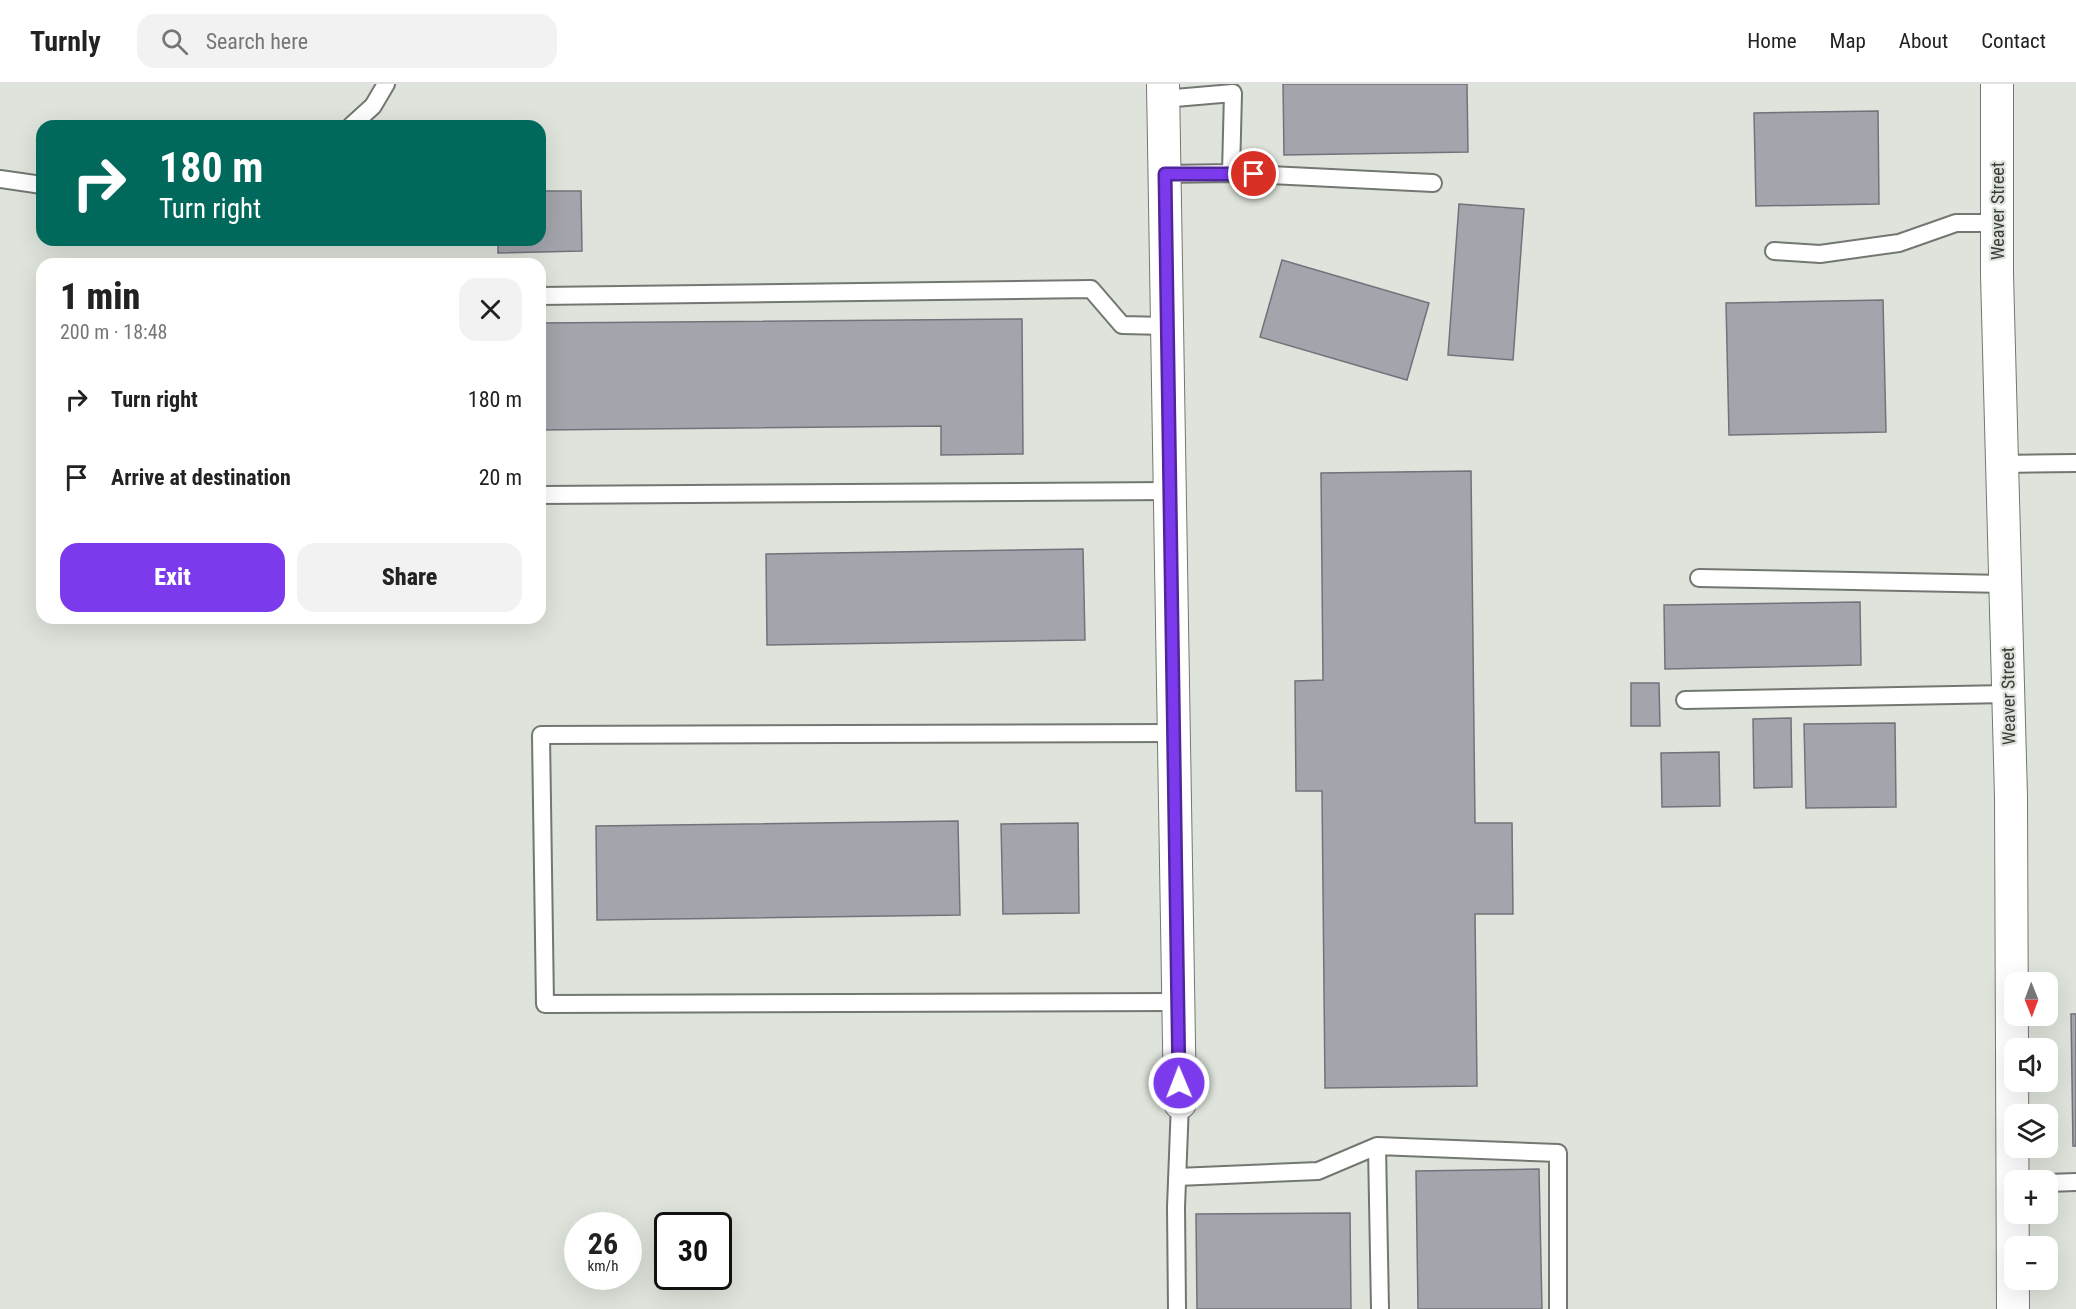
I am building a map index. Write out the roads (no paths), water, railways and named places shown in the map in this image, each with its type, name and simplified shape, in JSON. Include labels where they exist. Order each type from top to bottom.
[{"type":"street","name":"Weaver Street","points":[[1997,84],[1997,223],[2011,797],[2013,1170]]},
{"type":"street","points":[[1163,91],[1179,1103]]},
{"type":"street","name":"Weaver Street","points":[[2013,1224],[2013,1309]]},
{"type":"lane","points":[[358,120],[373,106],[386,84]]},
{"type":"lane","points":[[1163,91],[1233,93],[1232,173]]},
{"type":"lane","points":[[1165,174],[1232,173],[1433,183]]},
{"type":"lane","points":[[0,178],[36,184]]},
{"type":"lane","points":[[1774,251],[1820,254],[1899,243],[1956,223],[1997,223]]},
{"type":"lane","points":[[546,296],[1091,289],[1122,325],[1167,326]]},
{"type":"lane","points":[[2002,464],[2076,464]]},
{"type":"lane","points":[[546,495],[1170,491]]},
{"type":"lane","points":[[1699,578],[2005,584]]},
{"type":"lane","points":[[1685,699],[2008,694]]},
{"type":"lane","points":[[1173,733],[541,735],[545,1004],[1178,1002]]},
{"type":"lane","points":[[1177,1309],[1179,1103]]},
{"type":"lane","points":[[1177,1177],[1318,1171],[1377,1146],[1558,1153],[1558,1309]]},
{"type":"lane","points":[[1377,1146],[1380,1309]]},
{"type":"lane","points":[[2058,1183],[2076,1182]]}]
